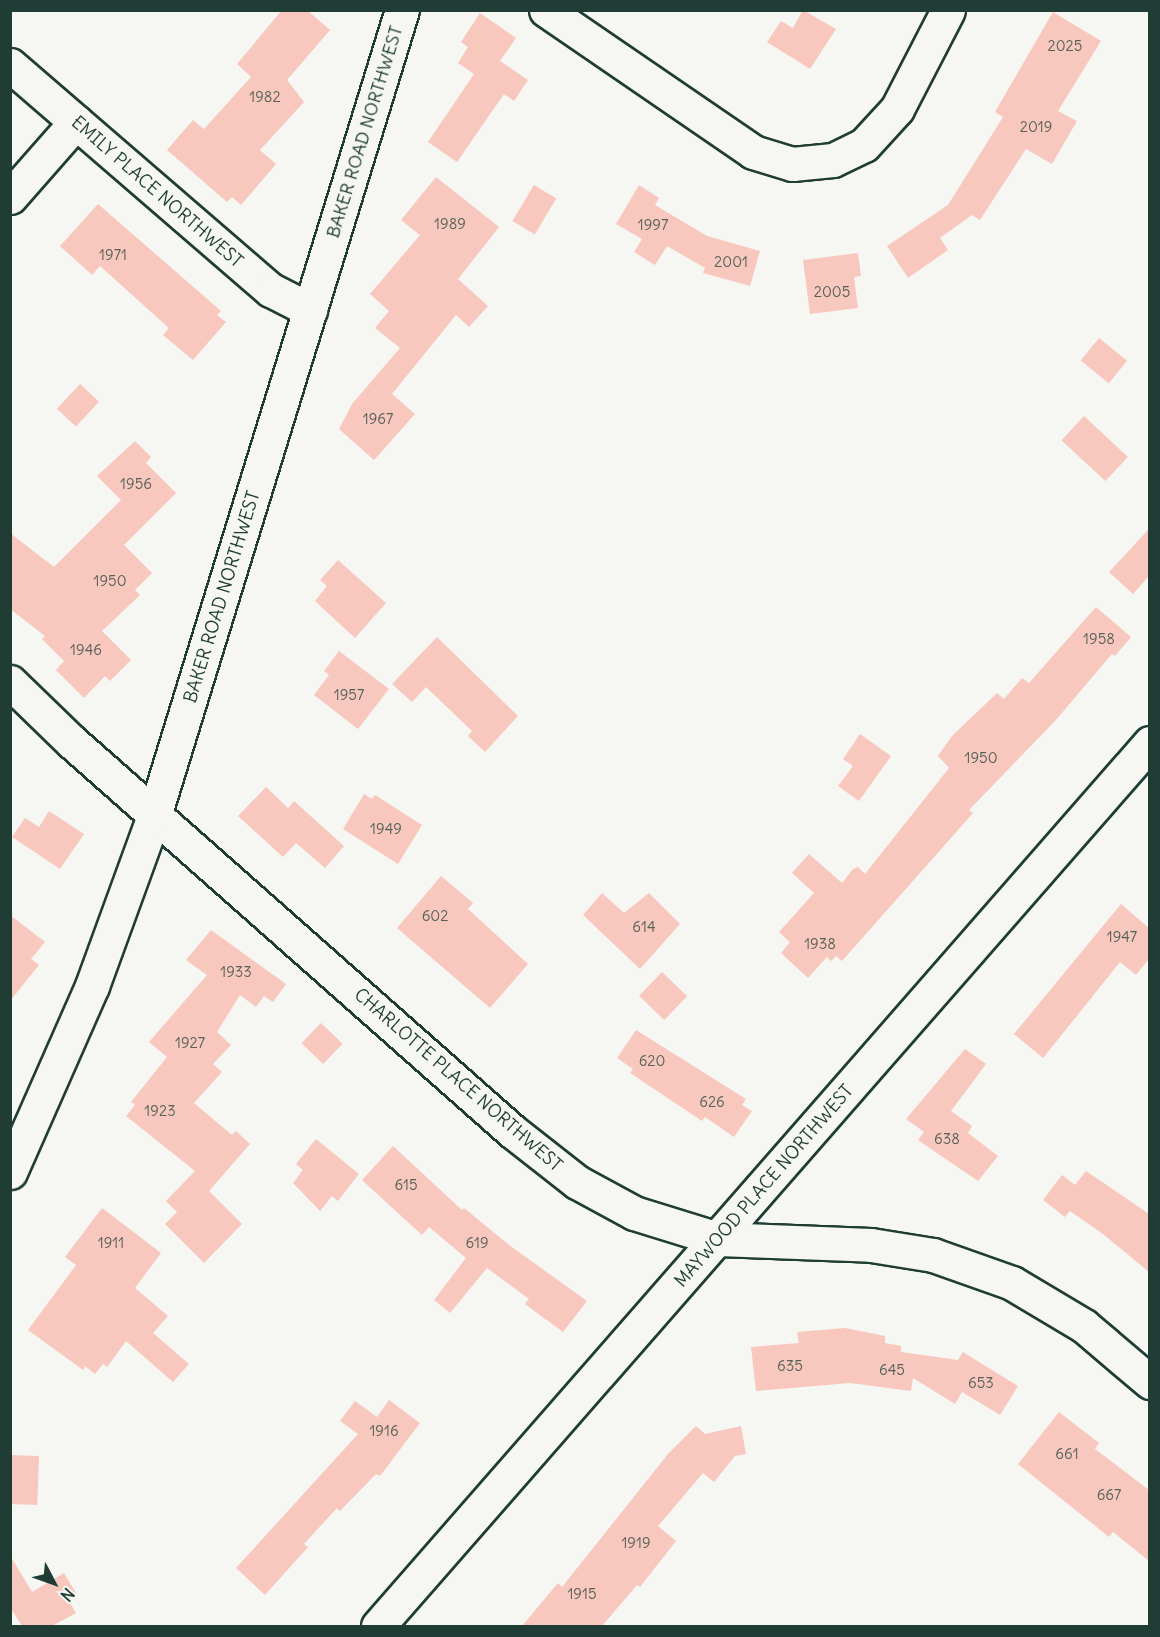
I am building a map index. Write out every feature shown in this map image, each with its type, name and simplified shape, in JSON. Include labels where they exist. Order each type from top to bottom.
[{"type":"street","name":"BAKER ROAD NORTHWEST","points":[[10,1172],[92,986],[154,816],[402,10]]},
{"type":"street","points":[[546,10],[753,152],[792,164],[833,160],[864,145],[897,109],[948,10]]},
{"type":"street","name":"EMILY PLACE NORTHWEST","points":[[10,65],[271,290],[310,310]]},
{"type":"street","points":[[10,197],[76,122]]},
{"type":"street","name":"CHARLOTTE PLACE NORTHWEST","points":[[10,682],[154,816],[512,1131],[577,1182],[634,1213],[718,1239],[871,1245],[933,1255],[1012,1283],[1084,1326],[1149,1382]]},
{"type":"street","name":"MAYWOOD PLACE NORTHWEST","points":[[378,1626],[1149,743]]},
{"type":"building","points":[[282,10],[307,10],[330,30],[287,80],[304,102],[260,150],[276,164],[241,205],[232,197],[227,202],[167,150],[193,120],[204,129],[251,77],[237,64]]},
{"type":"building","points":[[803,10],[836,29],[810,69],[767,42],[781,21],[793,28]]},
{"type":"building","points":[[1053,12],[1101,41],[1058,111],[1077,121],[1052,164],[1026,149],[980,220],[972,215],[940,238],[948,250],[908,278],[887,246],[948,205],[1003,117],[995,112]]},
{"type":"building","points":[[480,13],[516,38],[500,61],[528,80],[514,101],[504,94],[457,162],[428,142],[474,74],[458,63],[468,47],[461,42]]},
{"type":"building","points":[[436,177],[499,227],[458,279],[488,306],[469,327],[456,315],[392,394],[415,414],[374,460],[339,429],[352,404],[400,348],[375,328],[389,311],[370,294],[420,235],[401,220]]},
{"type":"building","points":[[534,185],[556,198],[535,234],[512,221]]},
{"type":"building","points":[[639,185],[659,198],[655,205],[707,236],[760,251],[750,286],[703,273],[705,268],[667,246],[655,265],[634,252],[642,239],[616,224]]},
{"type":"building","points":[[98,204],[221,311],[217,315],[226,322],[193,360],[163,335],[169,328],[100,266],[92,275],[60,246]]},
{"type":"building","points":[[858,253],[861,276],[854,277],[858,308],[810,314],[803,260]]},
{"type":"building","points":[[1099,338],[1127,361],[1109,383],[1081,361]]},
{"type":"building","points":[[80,384],[99,402],[76,427],[57,409]]},
{"type":"building","points":[[1084,416],[1128,457],[1105,481],[1061,440]]},
{"type":"building","points":[[135,441],[151,457],[146,463],[176,493],[124,545],[152,573],[135,590],[140,595],[102,631],[131,660],[110,681],[105,676],[84,698],[56,670],[64,661],[42,639],[45,636],[10,609],[10,533],[54,567],[121,500],[97,476]]},
{"type":"building","points":[[1149,529],[1149,576],[1133,594],[1109,572]]},
{"type":"building","points":[[338,560],[386,603],[355,638],[315,601],[327,586],[320,580]]},
{"type":"building","points":[[1096,607],[1131,637],[1115,656],[1112,654],[1055,721],[969,810],[973,813],[842,961],[836,956],[831,961],[827,957],[808,978],[781,953],[790,942],[779,932],[814,893],[792,873],[809,854],[842,883],[853,869],[858,867],[865,874],[949,768],[938,756],[952,736],[997,693],[1004,699],[1022,678],[1029,683]]},
{"type":"building","points":[[437,637],[518,716],[485,752],[468,736],[472,731],[426,687],[412,702],[392,684]]},
{"type":"building","points":[[339,651],[389,689],[358,729],[314,695],[329,675],[324,671]]},
{"type":"building","points":[[860,734],[891,756],[859,801],[838,786],[853,766],[843,759]]},
{"type":"building","points":[[266,787],[288,808],[294,801],[344,846],[325,868],[296,843],[283,857],[238,816]]},
{"type":"building","points":[[364,794],[372,799],[375,795],[422,825],[398,864],[343,829]]},
{"type":"building","points":[[49,811],[84,834],[60,869],[12,837],[25,818],[39,827]]},
{"type":"building","points":[[441,876],[473,903],[468,909],[528,964],[490,1008],[397,928]]},
{"type":"building","points":[[602,893],[624,913],[649,893],[680,924],[640,969],[583,915]]},
{"type":"building","points":[[1121,904],[1149,928],[1149,959],[1136,975],[1120,962],[1043,1058],[1014,1034]]},
{"type":"building","points":[[10,915],[45,942],[31,959],[39,965],[10,1001]]},
{"type":"building","points":[[211,930],[286,984],[273,1002],[264,996],[256,1007],[240,995],[217,1032],[231,1045],[213,1064],[222,1072],[194,1103],[232,1135],[236,1131],[250,1144],[209,1191],[242,1224],[204,1263],[165,1224],[177,1212],[166,1201],[195,1171],[126,1116],[135,1105],[131,1102],[167,1057],[149,1042],[207,975],[186,960]]},
{"type":"building","points":[[662,972],[687,996],[664,1020],[639,996]]},
{"type":"building","points":[[321,1023],[343,1044],[323,1064],[302,1043]]},
{"type":"building","points":[[636,1030],[746,1099],[742,1105],[752,1111],[734,1137],[705,1117],[702,1121],[630,1073],[633,1069],[617,1058]]},
{"type":"building","points":[[965,1049],[986,1064],[951,1111],[972,1126],[968,1133],[998,1156],[978,1181],[918,1140],[924,1132],[906,1119]]},
{"type":"building","points":[[316,1139],[359,1174],[338,1201],[332,1196],[320,1211],[293,1183],[303,1170],[296,1164]]},
{"type":"building","points":[[393,1146],[462,1210],[464,1208],[509,1245],[587,1301],[563,1332],[525,1304],[529,1299],[487,1268],[450,1313],[434,1300],[466,1258],[429,1227],[422,1235],[362,1180]]},
{"type":"building","points":[[1086,1171],[1149,1214],[1149,1272],[1103,1234],[1070,1211],[1065,1217],[1043,1200],[1062,1175],[1075,1185]]},
{"type":"building","points":[[102,1208],[161,1253],[135,1288],[168,1316],[153,1333],[189,1364],[173,1382],[126,1341],[107,1367],[103,1364],[95,1374],[85,1366],[83,1370],[28,1330],[76,1265],[65,1257]]},
{"type":"building","points":[[845,1328],[885,1336],[885,1343],[901,1346],[901,1352],[958,1360],[963,1352],[1018,1386],[1000,1415],[962,1392],[955,1404],[913,1378],[911,1391],[850,1383],[756,1391],[751,1347],[799,1343],[797,1332]]},
{"type":"building","points":[[389,1400],[420,1423],[380,1476],[376,1474],[340,1511],[337,1508],[304,1544],[308,1547],[265,1595],[236,1568],[358,1434],[340,1421],[355,1401],[377,1417]]},
{"type":"building","points":[[1059,1412],[1099,1443],[1095,1449],[1149,1490],[1149,1561],[1113,1532],[1109,1537],[1018,1464]]},
{"type":"building","points":[[696,1426],[705,1434],[741,1426],[746,1454],[735,1456],[714,1482],[703,1473],[658,1526],[676,1541],[640,1587],[637,1585],[602,1626],[522,1626],[558,1583],[562,1587],[668,1454]]},
{"type":"building","points":[[10,1455],[39,1456],[37,1505],[10,1504]]},
{"type":"building","points":[[10,1555],[32,1592],[64,1573],[76,1593],[67,1598],[76,1613],[52,1626],[22,1626],[10,1607]]}]
